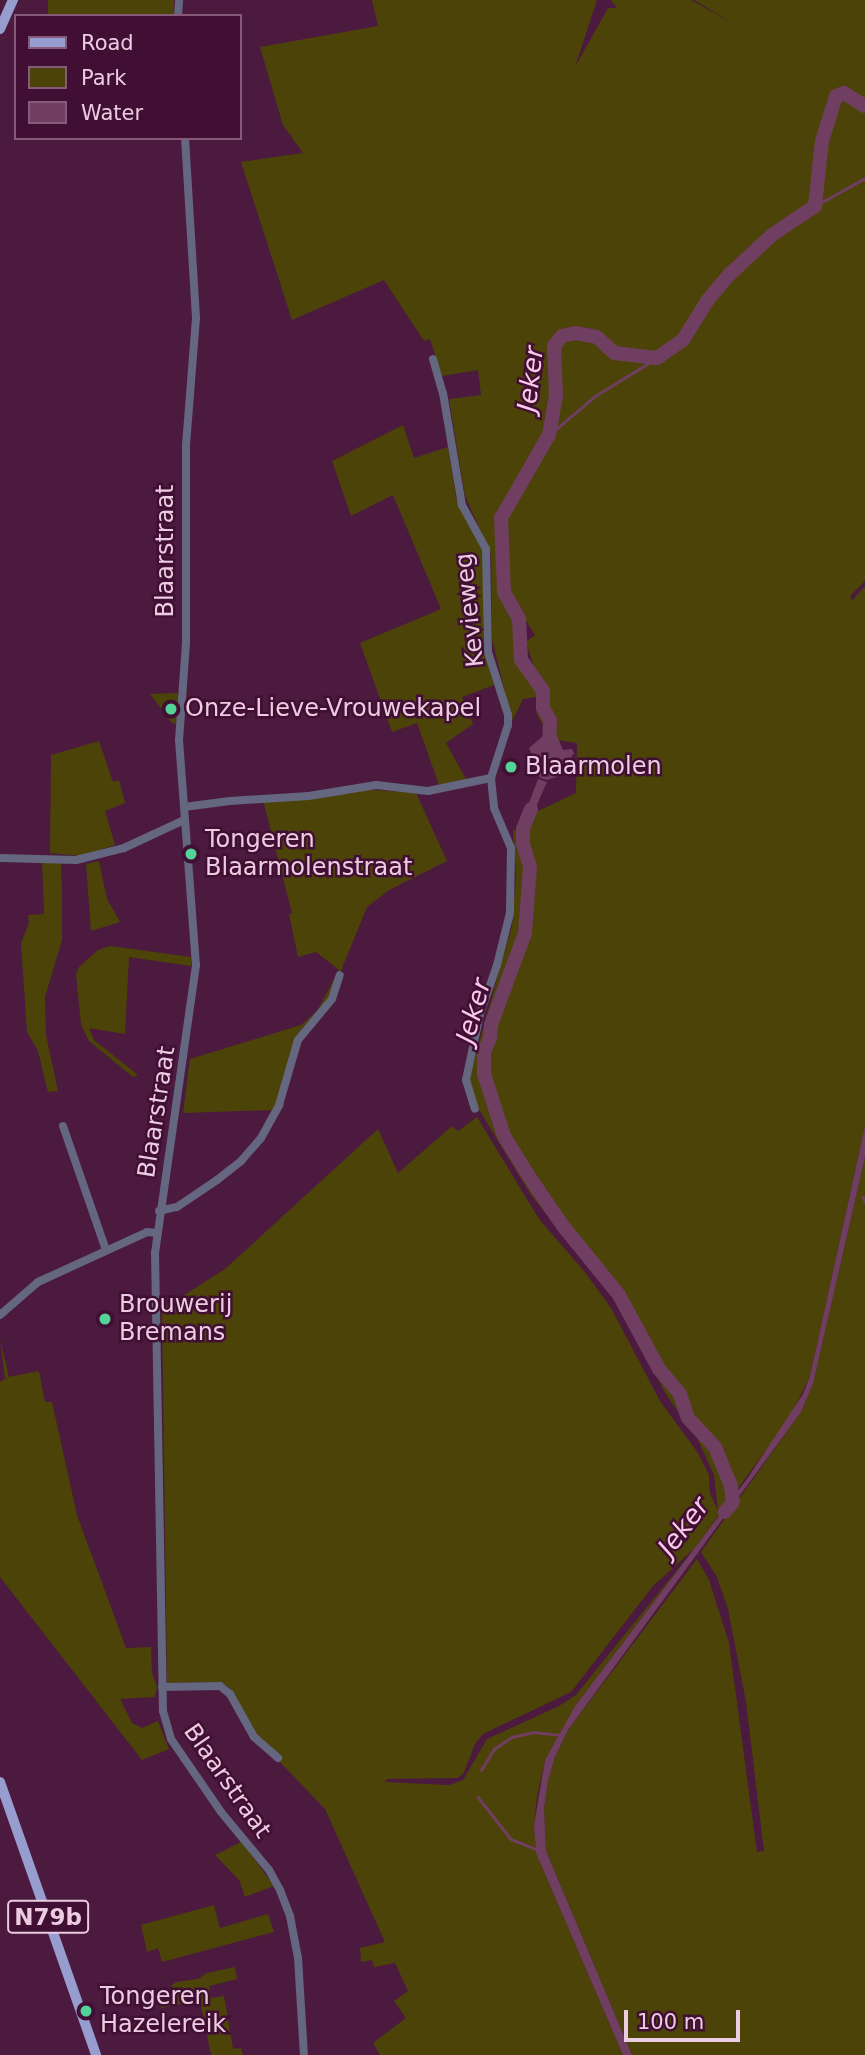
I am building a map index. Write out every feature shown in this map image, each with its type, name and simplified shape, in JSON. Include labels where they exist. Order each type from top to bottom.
[{"type":"main road","points":[[0,29],[13,0]]},
{"type":"main road","name":"N79b","points":[[0,1782],[93,2054]]},
{"type":"street","name":"Blaarstraat","points":[[185,140],[196,318],[185,458],[186,643],[179,740],[197,965],[173,1147],[157,1233],[162,1687],[166,1726],[171,1739],[221,1812],[269,1870],[290,1916],[298,1958],[304,2055]]},
{"type":"street","name":"Kevieweg","points":[[433,359],[443,393],[462,505],[486,549],[488,652],[508,715],[508,725],[491,778]]},
{"type":"street","points":[[184,807],[309,796],[376,785],[428,791],[491,778],[495,808],[509,837],[510,913],[471,1051],[466,1080],[475,1109]]},
{"type":"street","points":[[0,858],[76,860],[124,848],[184,820]]},
{"type":"street","points":[[159,1211],[177,1207],[217,1180],[241,1161],[261,1138],[279,1105],[298,1040],[332,999],[340,975]]},
{"type":"street","points":[[63,1126],[106,1250]]},
{"type":"street","points":[[0,1315],[38,1282],[147,1232],[157,1233]]},
{"type":"street","points":[[162,1687],[220,1686],[230,1694],[254,1737],[278,1758]]},
{"type":"green space","points":[[48,0],[174,0],[174,14],[48,14]]},
{"type":"green space","points":[[372,0],[597,0],[575,67],[608,8],[617,8],[611,0],[691,0],[734,24],[694,0],[865,0],[865,581],[850,596],[852,601],[865,586],[865,1126],[810,1376],[790,1417],[695,1548],[653,1586],[571,1692],[483,1734],[475,1744],[464,1772],[458,1778],[387,1779],[385,1782],[449,1785],[463,1780],[487,1739],[559,1706],[576,1695],[689,1555],[575,1706],[545,1760],[537,1797],[534,1825],[536,1853],[623,2055],[380,2055],[373,2043],[406,2018],[394,2001],[408,1991],[395,1963],[374,1967],[372,1960],[361,1962],[360,1948],[385,1942],[325,1809],[255,1736],[231,1689],[220,1682],[167,1683],[162,1309],[225,1269],[378,1129],[398,1173],[452,1126],[458,1131],[477,1117],[539,1219],[584,1271],[611,1308],[660,1401],[698,1453],[709,1475],[710,1493],[718,1511],[714,1475],[697,1438],[667,1396],[617,1303],[531,1195],[475,1103],[469,1078],[512,926],[516,876],[513,830],[528,827],[536,812],[576,793],[577,743],[557,740],[554,731],[549,734],[537,715],[536,697],[523,699],[512,721],[492,639],[491,554],[465,496],[449,399],[481,395],[478,370],[442,376],[430,339],[424,341],[384,280],[292,320],[241,162],[303,153],[283,125],[260,47],[378,26]],"holes":[[[506,590],[535,635],[526,642],[534,667],[548,687],[538,694],[527,679],[531,667],[515,637],[515,617],[502,595]]]},
{"type":"green space","points":[[403,425],[414,458],[448,447],[456,498],[482,546],[483,640],[494,685],[462,697],[473,724],[446,743],[466,779],[439,785],[417,723],[392,732],[360,643],[441,609],[393,495],[351,516],[332,461]]},
{"type":"green space","points":[[178,693],[176,724],[172,723],[150,694]]},
{"type":"green space","points":[[99,741],[113,782],[119,780],[125,803],[105,811],[115,845],[80,856],[50,853],[51,755]]},
{"type":"green space","points":[[361,789],[416,793],[447,861],[389,890],[367,907],[329,1000],[302,1028],[294,1043],[274,1110],[183,1113],[190,1059],[301,1025],[317,1011],[339,970],[316,952],[298,957],[289,914],[292,913],[263,800]]},
{"type":"green space","points":[[42,861],[61,863],[62,892],[62,940],[45,997],[46,1035],[58,1091],[48,1092],[38,1051],[27,1032],[21,943],[29,923],[28,915],[44,914]]},
{"type":"green space","points":[[99,861],[107,899],[120,922],[91,931],[86,864]]},
{"type":"green space","points":[[110,946],[191,957],[191,966],[129,957],[125,1034],[89,1028],[94,1040],[138,1075],[133,1077],[89,1041],[81,1025],[76,974],[79,967],[98,950]]},
{"type":"green space","points":[[865,1157],[865,2055],[632,2055],[546,1851],[544,1809],[548,1781],[555,1757],[568,1730],[697,1559],[709,1580],[729,1643],[757,1852],[764,1851],[746,1702],[728,1609],[717,1577],[701,1552],[801,1412],[813,1384]]},
{"type":"green space","points":[[0,1339],[9,1377],[39,1371],[45,1402],[52,1402],[77,1515],[126,1648],[151,1647],[152,1672],[157,1687],[155,1697],[120,1699],[132,1723],[142,1728],[158,1721],[169,1749],[142,1760],[0,1577],[0,1382],[5,1379]]},
{"type":"green space","points":[[241,1842],[274,1886],[245,1897],[239,1880],[215,1855]]},
{"type":"green space","points":[[214,1905],[220,1928],[268,1914],[274,1932],[162,1962],[158,1948],[147,1952],[141,1925]]},
{"type":"green space","points":[[235,1967],[237,1979],[209,1986],[211,1998],[224,1996],[233,2049],[241,2048],[243,2055],[211,2055],[200,2000],[161,2008],[157,1994],[172,1990],[172,1985],[176,1982],[198,1979],[207,1973]]},
{"type":"water","points":[[549,731],[555,731],[563,750],[572,749],[574,753],[560,776],[547,780],[540,778],[529,748]]},
{"type":"water","points":[[538,779],[547,782],[527,827],[521,824]]},
{"type":"water","points":[[865,1126],[865,1157],[813,1384],[801,1412],[568,1730],[555,1757],[548,1781],[544,1809],[546,1851],[632,2055],[623,2055],[536,1853],[534,1825],[545,1760],[575,1706],[747,1479],[803,1394],[810,1376]]},
{"type":"waterway","name":"Jeker","points":[[549,750],[550,720],[543,708],[543,691],[521,660],[519,619],[504,592],[501,518],[549,435],[556,397],[554,346],[562,336],[575,333],[597,337],[614,353],[657,358],[683,340],[707,301],[730,274],[772,235],[815,206],[822,141],[836,96],[844,93],[865,106]]},
{"type":"waterway","points":[[815,206],[865,178]]},
{"type":"waterway","points":[[549,435],[595,396],[657,358]]},
{"type":"waterway","name":"Jeker","points":[[531,809],[523,829],[523,844],[530,867],[525,933],[491,1025],[490,1038],[484,1052],[484,1074],[504,1136],[530,1178],[563,1226],[619,1295],[659,1369],[680,1394],[688,1418],[715,1447],[731,1486],[733,1502],[725,1512]]},
{"type":"waterway","points":[[863,1197],[865,1201]]},
{"type":"waterway","points":[[481,1770],[494,1749],[512,1737],[533,1732],[560,1735]]},
{"type":"waterway","points":[[478,1797],[511,1839],[536,1849]]},
{"type":"place","name":"Onze-Lieve-Vrouwekapel","points":[[171,709]]},
{"type":"place","name":"Blaarmolen","points":[[511,767]]},
{"type":"place","name":"Tongeren Blaarmolenstraat","points":[[191,854]]},
{"type":"place","name":"Brouwerij Bremans","points":[[105,1319]]},
{"type":"place","name":"Tongeren Hazelereik","points":[[86,2011]]}]
